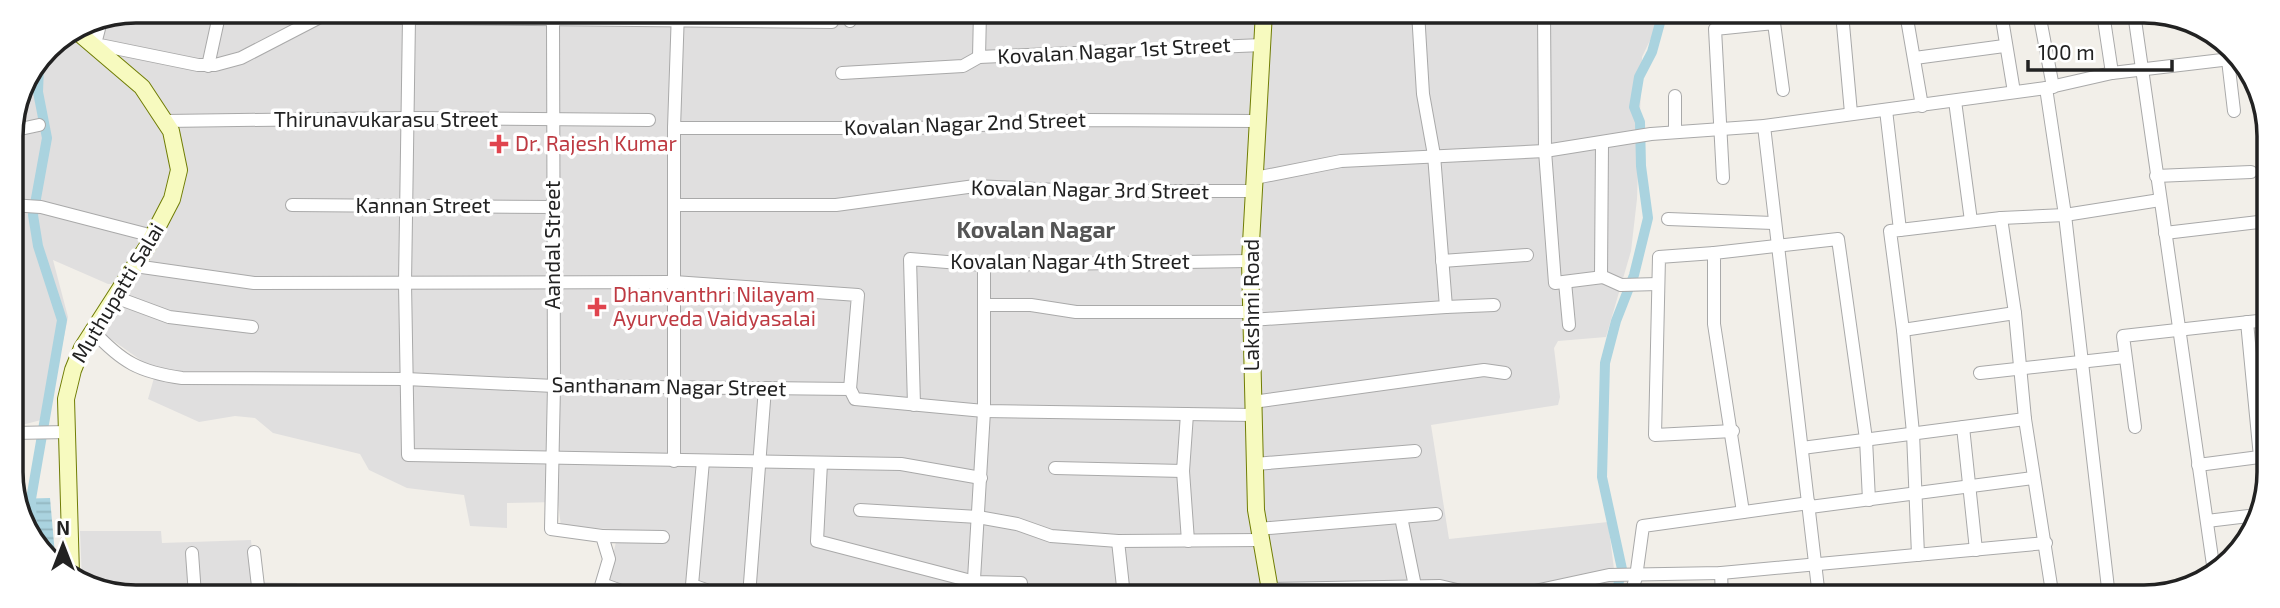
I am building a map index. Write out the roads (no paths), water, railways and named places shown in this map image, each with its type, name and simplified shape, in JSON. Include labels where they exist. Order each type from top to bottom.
[{"type":"street","points":[[208,66],[217,23]]},
{"type":"street","points":[[98,29],[94,44],[208,66],[241,58],[309,23]]},
{"type":"street","points":[[409,23],[405,283],[408,455],[901,464],[981,478]]},
{"type":"street","name":"Aandal Street","points":[[553,23],[554,386],[551,529],[602,536]]},
{"type":"street","points":[[674,461],[674,128],[678,23]]},
{"type":"street","points":[[979,23],[979,57]]},
{"type":"street","name":"Lakshmi Road","points":[[1263,23],[1250,261],[1259,535],[1268,585]]},
{"type":"street","points":[[1419,23],[1423,93],[1434,155],[1446,307]]},
{"type":"street","points":[[1544,23],[1545,151],[1555,283],[1603,277],[1621,285],[1658,284]]},
{"type":"street","points":[[1723,178],[1715,29],[1747,23]]},
{"type":"street","points":[[1774,23],[1783,90]]},
{"type":"street","points":[[1843,23],[1851,113]]},
{"type":"street","points":[[1908,23],[1922,106]]},
{"type":"street","points":[[2002,23],[2014,92]]},
{"type":"street","points":[[2040,23],[2108,585]]},
{"type":"street","points":[[2104,23],[2112,73]]},
{"type":"street","points":[[2135,23],[2213,562]]},
{"type":"street","name":"Muthupatti Salai","points":[[71,565],[66,399],[73,370],[93,331],[153,236],[172,199],[179,170],[171,131],[142,87],[83,36]]},
{"type":"street","name":"Kovalan Nagar 1st Street","points":[[842,73],[963,66],[979,57],[1262,45]]},
{"type":"street","points":[[1915,58],[2004,46]]},
{"type":"street","name":"Kovalan Nagar 3rd Street","points":[[675,205],[836,205],[975,186],[1077,191],[1254,185],[1341,161],[1545,151],[1602,144],[1651,134],[1764,125],[1955,102],[2050,87],[2112,73],[2227,60]]},
{"type":"street","points":[[2233,66],[2234,111]]},
{"type":"street","points":[[1675,96],[1675,132]]},
{"type":"street","points":[[1955,102],[1970,221]]},
{"type":"street","points":[[1886,110],[1900,230]]},
{"type":"street","name":"Thirunavukarasu Street","points":[[165,121],[407,118],[649,120]]},
{"type":"street","name":"Kovalan Nagar 2nd Street","points":[[674,128],[916,128],[1089,120],[1256,121]]},
{"type":"street","points":[[23,128],[39,125]]},
{"type":"street","points":[[1764,125],[1773,223],[1778,246],[1818,585]]},
{"type":"street","points":[[1602,144],[1603,277]]},
{"type":"street","points":[[2156,176],[2251,172]]},
{"type":"street","points":[[1918,555],[1913,433],[1890,231],[2001,218],[2065,215],[2160,200]]},
{"type":"street","points":[[23,205],[36,206],[153,236]]},
{"type":"street","name":"Kannan Street","points":[[292,205],[553,207]]},
{"type":"street","points":[[2001,218],[2015,313],[2033,478],[2051,585]]},
{"type":"street","points":[[1668,219],[1773,223]]},
{"type":"street","points":[[2165,233],[2257,222]]},
{"type":"street","points":[[1733,431],[1655,435],[1659,257],[1838,239],[1866,439],[1869,500]]},
{"type":"street","points":[[1714,253],[1714,324],[1733,431],[1743,512]]},
{"type":"street","points":[[1442,261],[1527,255]]},
{"type":"street","name":"Kovalan Nagar 4th Street","points":[[914,405],[911,259],[984,265],[1250,261]]},
{"type":"street","points":[[975,585],[985,411],[984,265]]},
{"type":"street","points":[[135,266],[254,283],[674,282],[858,295],[850,389]]},
{"type":"street","points":[[1565,282],[1569,325]]},
{"type":"street","points":[[115,297],[169,317],[252,327]]},
{"type":"street","points":[[984,305],[1031,305],[1076,312],[1251,316],[1494,305]]},
{"type":"street","points":[[1903,330],[2015,313]]},
{"type":"street","points":[[2135,427],[2123,336],[2178,327],[2257,321]]},
{"type":"street","points":[[2247,322],[2257,406]]},
{"type":"street","name":"Santhanam Nagar Street","points":[[93,331],[118,357],[149,373],[182,379],[405,379],[554,386],[850,389],[855,399],[985,411],[1187,414],[1253,408],[1484,370],[1505,373]]},
{"type":"street","points":[[1980,373],[2125,357]]},
{"type":"street","points":[[750,585],[765,388]]},
{"type":"street","points":[[1187,414],[1183,471],[1188,541]]},
{"type":"street","points":[[1802,448],[2025,419]]},
{"type":"street","points":[[1963,427],[1976,550]]},
{"type":"street","points":[[23,433],[68,432]]},
{"type":"street","points":[[1255,464],[1415,451]]},
{"type":"street","points":[[2199,465],[2257,457]]},
{"type":"street","points":[[695,585],[692,584],[702,461]]},
{"type":"street","points":[[821,463],[817,541],[975,582],[1021,585]]},
{"type":"street","points":[[1055,468],[1183,471]]},
{"type":"street","points":[[1634,585],[1643,526],[1743,512],[1914,495],[2033,478]]},
{"type":"street","points":[[860,510],[978,517],[1017,524],[1051,536],[1118,541],[1188,541],[1259,535],[1436,514]]},
{"type":"street","points":[[2207,521],[2248,516]]},
{"type":"street","points":[[1401,517],[1414,585]]},
{"type":"street","points":[[601,585],[609,559],[602,536],[663,537]]},
{"type":"street","points":[[1118,541],[1123,585]]},
{"type":"street","points":[[1562,585],[1608,575],[1636,577],[1721,573],[2046,543]]},
{"type":"street","points":[[254,552],[258,585]]},
{"type":"street","points":[[192,553],[194,585]]},
{"type":"street","points":[[1721,573],[1722,585]]},
{"type":"water","points":[[50,498],[55,550],[38,529],[26,499]]},
{"type":"waterway","points":[[1618,585],[1622,569],[1602,477],[1605,363],[1616,321],[1634,275],[1648,218],[1641,166],[1640,122],[1634,107],[1639,77],[1652,52],[1660,23]]},
{"type":"waterway","points":[[32,517],[31,499],[62,320],[38,246],[33,215],[47,138],[38,92],[39,78]]},
{"type":"place","name":"Dr. Rajesh Kumar","points":[[499,144]]},
{"type":"place","name":"Dhanvanthri Nilayam Ayurveda Vaidyasalai","points":[[597,307]]},
{"type":"district","name":"Kovalan Nagar","points":[[1036,230]]}]
